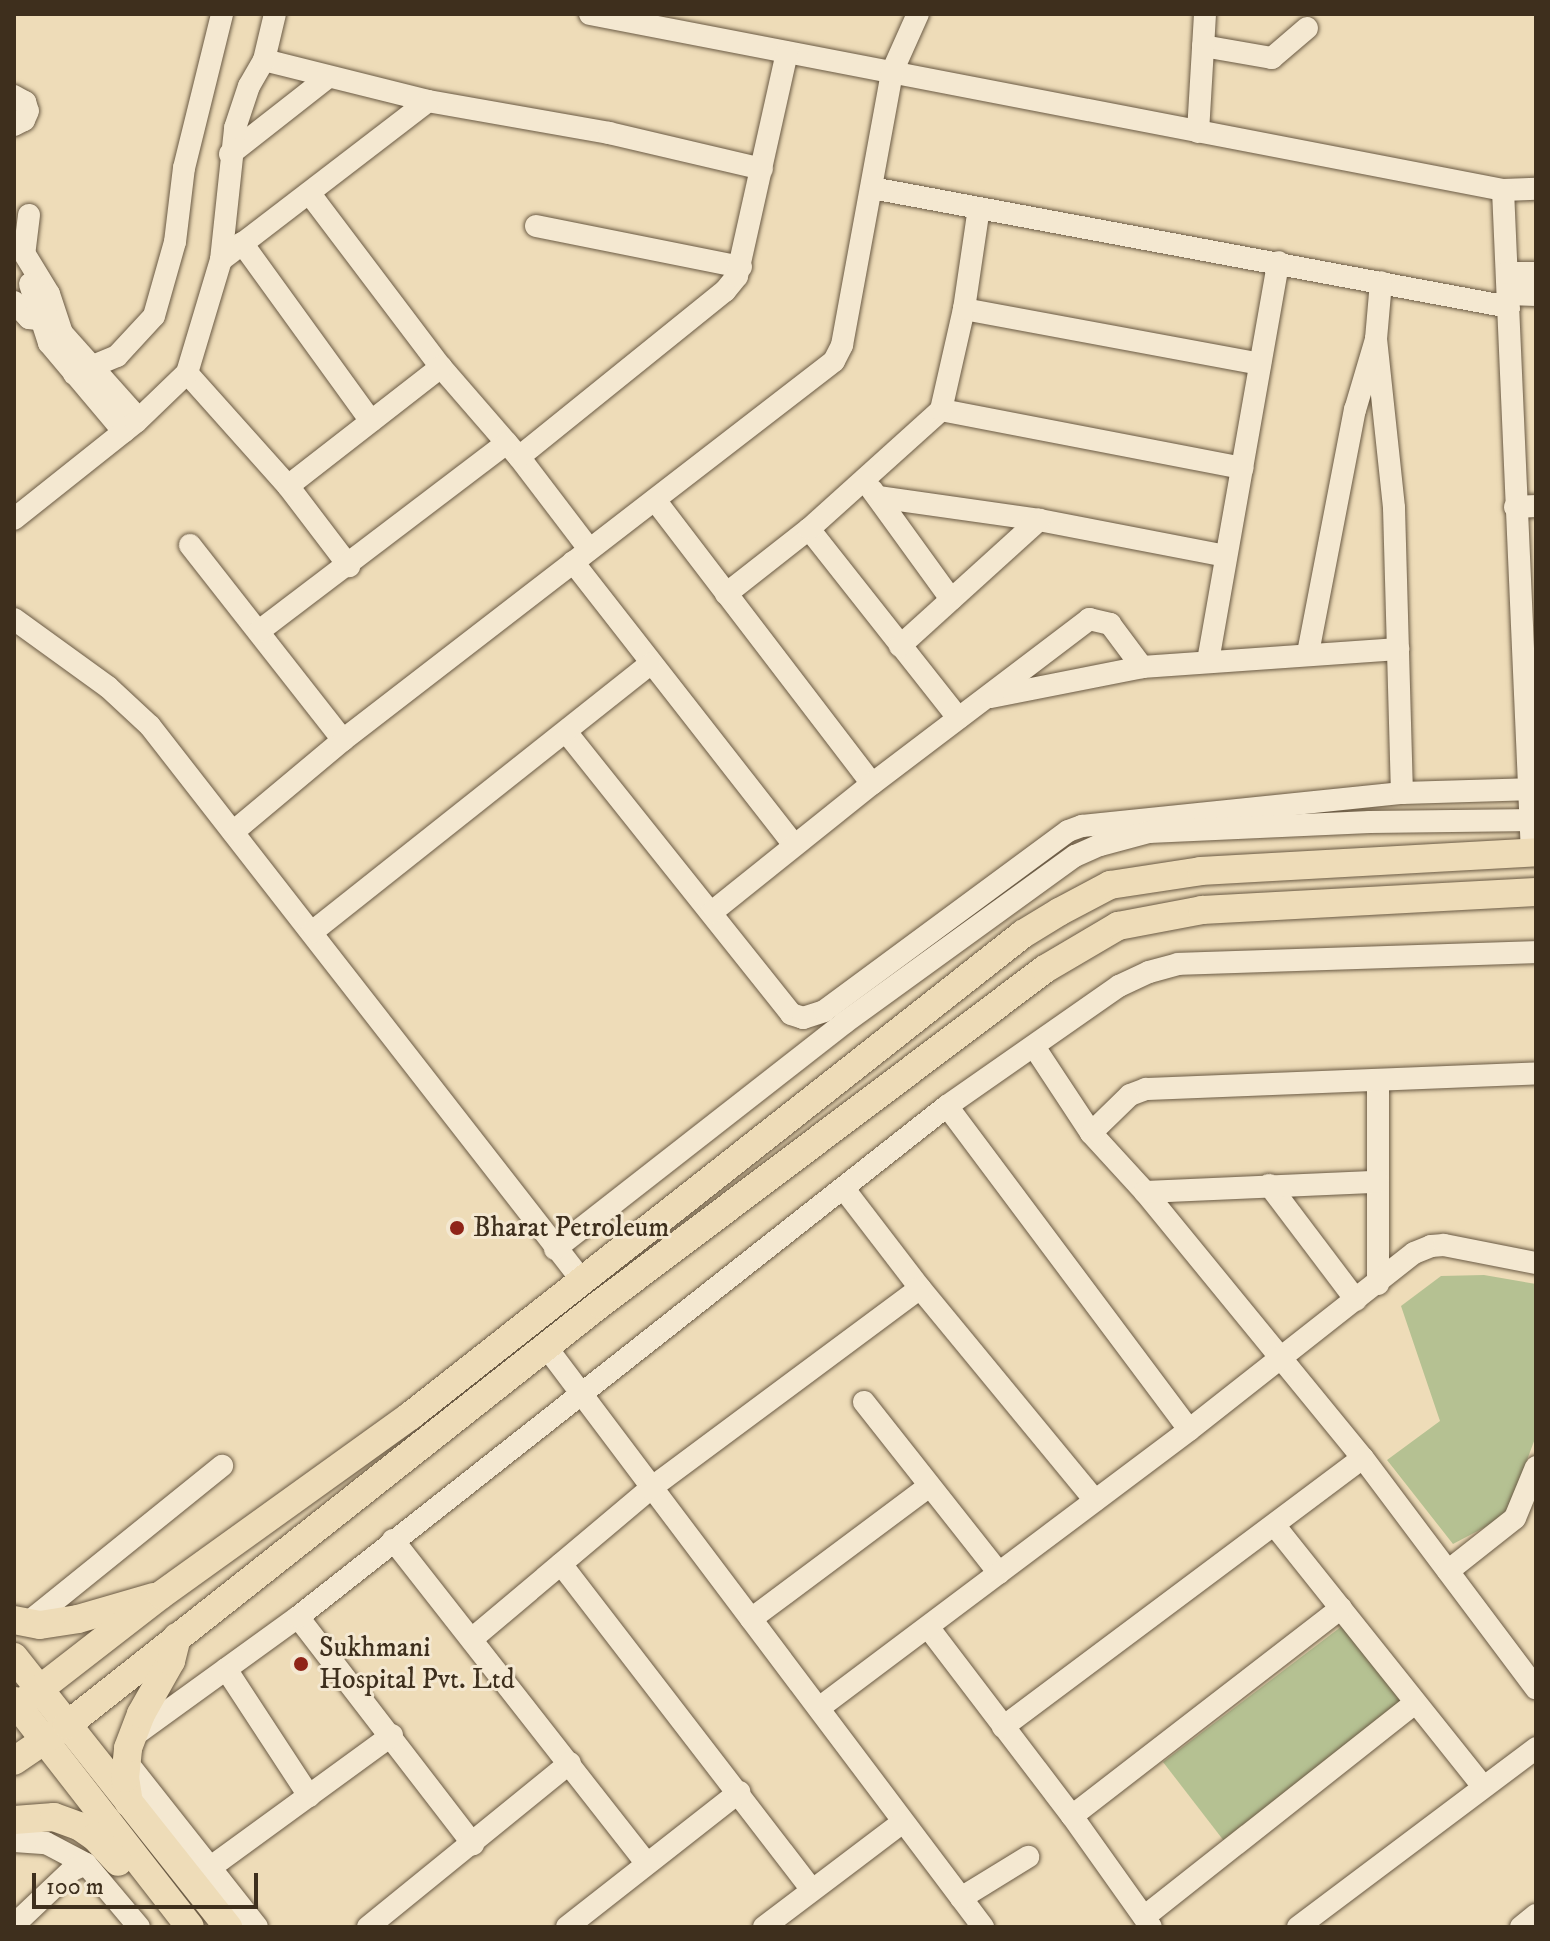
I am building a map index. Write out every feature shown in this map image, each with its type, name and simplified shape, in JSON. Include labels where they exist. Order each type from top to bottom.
[{"type":"main road","points":[[22,1701],[161,1595],[410,1416],[1023,934],[1110,885],[1201,871],[1534,852]]},
{"type":"main road","points":[[14,1761],[824,1135],[1045,969],[1118,926],[1202,910],[1536,892]]},
{"type":"main road","points":[[802,1106],[824,1135]]},
{"type":"main road","points":[[443,1390],[461,1414]]},
{"type":"main road","points":[[410,1416],[428,1439]]},
{"type":"main road","points":[[20,1622],[78,1619],[116,1605],[161,1595]]},
{"type":"main road","points":[[129,1803],[129,1749],[171,1661],[177,1637]]},
{"type":"main road","points":[[14,1657],[22,1701],[129,1803],[228,1927]]},
{"type":"main road","points":[[55,1732],[167,1898],[190,1927]]},
{"type":"main road","points":[[14,1820],[54,1817],[79,1826],[95,1837],[141,1884],[167,1898]]},
{"type":"street","points":[[82,370],[117,356],[154,316],[175,242],[184,168],[222,14]]},
{"type":"street","points":[[14,519],[131,425],[187,373],[221,260],[230,154],[242,102],[264,60],[275,14]]},
{"type":"street","points":[[590,14],[1503,190],[1536,189]]},
{"type":"street","points":[[233,832],[343,740],[840,353],[892,72],[918,14]]},
{"type":"street","points":[[1198,132],[1205,14]]},
{"type":"street","points":[[1203,46],[1272,58],[1307,28]]},
{"type":"street","points":[[259,631],[513,450],[725,291],[741,267],[787,53]]},
{"type":"street","points":[[264,60],[428,101],[609,133],[762,169]]},
{"type":"street","points":[[230,154],[327,78]]},
{"type":"street","points":[[14,96],[25,102],[28,111],[15,131]]},
{"type":"street","points":[[221,260],[428,101]]},
{"type":"street","points":[[872,188],[1381,282],[1536,295]]},
{"type":"street","points":[[1503,190],[1508,292],[1526,506],[1534,852]]},
{"type":"street","points":[[310,194],[441,367],[513,450],[650,664],[794,845]]},
{"type":"street","points":[[726,594],[809,529],[871,488],[941,410],[964,309],[979,208]]},
{"type":"street","points":[[14,240],[25,213],[24,253],[49,294],[49,321]]},
{"type":"street","points":[[536,226],[741,267]]},
{"type":"street","points":[[242,243],[371,421]]},
{"type":"street","points":[[14,258],[49,321],[66,340],[82,370],[131,425]]},
{"type":"street","points":[[1208,661],[1278,262]]},
{"type":"street","points":[[1508,292],[1536,273]]},
{"type":"street","points":[[1381,282],[1376,339],[1394,508],[1402,793]]},
{"type":"street","points":[[14,302],[23,314],[49,321]]},
{"type":"street","points":[[964,309],[1260,364]]},
{"type":"street","points":[[1308,653],[1355,410],[1376,339]]},
{"type":"street","points":[[288,486],[441,367]]},
{"type":"street","points":[[187,373],[288,486],[349,566]]},
{"type":"street","points":[[941,410],[1242,468]]},
{"type":"street","points":[[871,488],[1226,556]]},
{"type":"street","points":[[871,488],[951,599]]},
{"type":"street","points":[[655,500],[872,784]]},
{"type":"street","points":[[900,646],[1039,520]]},
{"type":"street","points":[[809,529],[958,718]]},
{"type":"street","points":[[190,545],[343,740]]},
{"type":"street","points":[[14,619],[131,706],[312,932],[581,1279]]},
{"type":"street","points":[[712,912],[872,784],[1089,619],[1110,624],[1142,667]]},
{"type":"street","points":[[985,698],[1142,667],[1398,649]]},
{"type":"street","points":[[312,932],[567,733],[650,664]]},
{"type":"street","points":[[567,733],[791,1014],[803,1018],[824,1011],[1068,831],[1100,822],[1402,793],[1533,789]]},
{"type":"street","points":[[555,1249],[844,1023],[1075,856],[1100,845],[1149,832],[1370,822],[1533,820]]},
{"type":"street","points":[[257,1927],[129,1749],[226,1669],[298,1617],[947,1106],[1035,1048],[1119,986],[1149,972],[1178,964],[1536,952]]},
{"type":"street","points":[[1035,1048],[1091,1133],[1145,1192],[1363,1458],[1536,1688]]},
{"type":"street","points":[[1091,1133],[1130,1095],[1146,1089],[1536,1073]]},
{"type":"street","points":[[1378,1080],[1378,1284]]},
{"type":"street","points":[[947,1106],[1189,1430]]},
{"type":"street","points":[[1145,1192],[1378,1182]]},
{"type":"street","points":[[1269,1185],[1356,1300]]},
{"type":"street","points":[[844,1189],[920,1288],[1095,1500]]},
{"type":"street","points":[[819,1708],[1189,1430],[1414,1253],[1431,1246],[1536,1263]]},
{"type":"street","points":[[473,1638],[651,1488],[920,1288]]},
{"type":"street","points":[[547,1348],[580,1396],[983,1927]]},
{"type":"street","points":[[864,1402],[928,1487],[999,1573]]},
{"type":"street","points":[[1003,1727],[1363,1458]]},
{"type":"street","points":[[20,1622],[222,1466]]},
{"type":"street","points":[[1448,1571],[1515,1518],[1536,1467]]},
{"type":"street","points":[[751,1619],[928,1487]]},
{"type":"street","points":[[1275,1526],[1482,1785]]},
{"type":"street","points":[[393,1540],[473,1638],[646,1863]]},
{"type":"street","points":[[561,1564],[812,1890]]},
{"type":"street","points":[[1072,1816],[1341,1608]]},
{"type":"street","points":[[298,1617],[392,1735],[473,1844]]},
{"type":"street","points":[[928,1627],[1072,1816],[1147,1922],[1415,1703]]},
{"type":"street","points":[[226,1669],[309,1796]]},
{"type":"street","points":[[211,1867],[392,1735]]},
{"type":"street","points":[[1298,1927],[1482,1785],[1536,1748]]},
{"type":"street","points":[[368,1927],[570,1763]]},
{"type":"street","points":[[567,1927],[739,1792]]},
{"type":"street","points":[[764,1927],[903,1822]]},
{"type":"street","points":[[14,1841],[46,1843],[86,1864],[139,1927]]},
{"type":"street","points":[[961,1898],[1028,1857]]},
{"type":"street","points":[[14,1925],[72,1870],[86,1864]]},
{"type":"street","points":[[1521,1927],[1536,1915]]},
{"type":"green space","points":[[1484,1275],[1536,1284],[1536,1436],[1506,1516],[1453,1544],[1387,1460],[1440,1421],[1401,1306],[1441,1276]]},
{"type":"green space","points":[[1346,1623],[1406,1702],[1224,1841],[1163,1762]]},
{"type":"place","name":"Bharat Petroleum","points":[[457,1228]]},
{"type":"place","name":"Sukhmani Hospital Pvt. Ltd","points":[[301,1664]]}]
